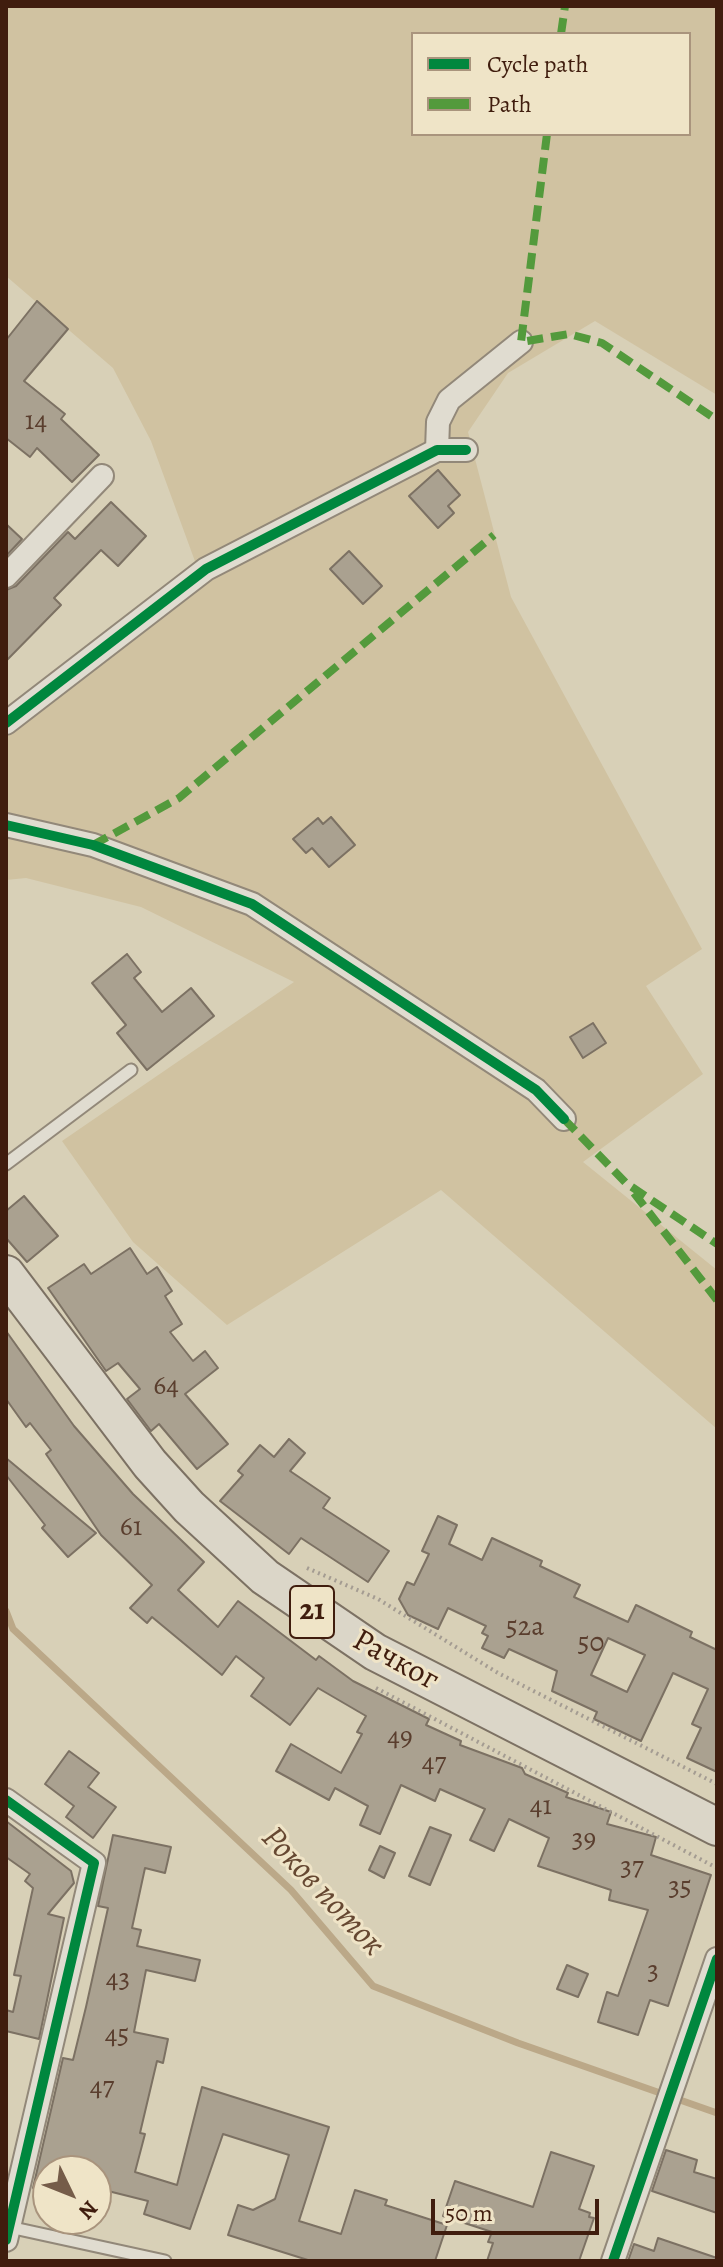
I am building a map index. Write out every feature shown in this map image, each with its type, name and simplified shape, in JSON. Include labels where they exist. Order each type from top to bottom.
[{"type":"main road","name":"Рачког","points":[[6,1274],[150,1464],[189,1507],[265,1577],[375,1652],[717,1827]]},
{"type":"street","points":[[437,450],[438,422],[449,400],[521,342]]},
{"type":"street","points":[[6,723],[206,569],[437,450],[466,450]]},
{"type":"street","points":[[6,576],[102,476]]},
{"type":"street","points":[[6,825],[93,845],[252,904],[536,1090],[564,1119]]},
{"type":"street","points":[[6,1800],[94,1863],[8,2234]]},
{"type":"street","points":[[613,2261],[678,2083],[717,1959]]},
{"type":"lane","points":[[6,1164],[131,1070]]},
{"type":"lane","points":[[8,2234],[165,2261]]},
{"type":"path","points":[[295,1563],[378,1599],[498,1673],[717,1784]]},
{"type":"shaded area","points":[[6,6],[717,6],[717,395],[595,321],[508,373],[468,432],[511,597],[702,949],[646,986],[703,1074],[583,1162],[717,1270],[717,1429],[441,1190],[227,1325],[133,1242],[62,1141],[294,982],[141,907],[26,878],[6,880],[6,724],[200,575],[151,441],[113,368],[6,276]]},
{"type":"building","points":[[37,301],[68,329],[24,381],[65,414],[61,419],[99,455],[72,482],[37,448],[30,457],[6,438],[6,340]]},
{"type":"building","points":[[438,470],[460,495],[448,506],[454,513],[438,528],[409,496]]},
{"type":"building","points":[[111,502],[146,536],[118,566],[101,550],[54,598],[61,605],[6,661],[6,590],[16,586],[68,532],[75,539]]},
{"type":"building","points":[[6,524],[22,539],[6,556]]},
{"type":"building","points":[[349,551],[382,586],[363,604],[330,569]]},
{"type":"building","points":[[331,817],[355,845],[329,867],[312,848],[306,853],[293,839],[318,818],[323,824]]},
{"type":"building","points":[[127,954],[141,972],[134,978],[162,1012],[191,988],[214,1016],[147,1070],[117,1033],[126,1025],[92,983]]},
{"type":"building","points":[[593,1023],[606,1043],[583,1058],[570,1037]]},
{"type":"building","points":[[24,1196],[58,1236],[27,1262],[6,1238],[6,1211]]},
{"type":"building","points":[[130,1248],[147,1274],[157,1267],[172,1291],[165,1296],[182,1324],[170,1332],[193,1361],[205,1351],[218,1368],[185,1394],[228,1444],[197,1469],[159,1424],[151,1431],[127,1399],[140,1389],[118,1363],[106,1371],[48,1288],[84,1264],[91,1274]]},
{"type":"building","points":[[6,1331],[74,1426],[133,1494],[204,1562],[178,1590],[218,1627],[238,1601],[316,1660],[319,1656],[353,1681],[429,1719],[426,1725],[461,1741],[460,1745],[522,1768],[525,1774],[568,1793],[566,1797],[611,1812],[607,1824],[656,1837],[651,1855],[711,1875],[668,2006],[650,2000],[638,2035],[598,2022],[607,1992],[618,1996],[648,1910],[609,1900],[611,1890],[538,1866],[549,1838],[509,1819],[494,1851],[470,1840],[485,1809],[440,1789],[435,1801],[401,1785],[380,1834],[360,1825],[368,1806],[335,1788],[329,1800],[276,1771],[291,1744],[341,1773],[362,1734],[357,1732],[366,1716],[318,1688],[290,1725],[251,1696],[264,1678],[236,1656],[222,1675],[152,1617],[147,1623],[130,1608],[152,1585],[101,1535],[46,1454],[51,1450],[30,1423],[26,1427],[6,1399]]},
{"type":"building","points":[[289,1439],[305,1453],[290,1471],[330,1498],[323,1508],[389,1551],[368,1582],[301,1538],[289,1554],[220,1501],[243,1475],[238,1471],[260,1445],[274,1457]]},
{"type":"building","points":[[6,1458],[96,1533],[68,1557],[42,1528],[45,1525],[6,1475]]},
{"type":"building","points":[[438,1516],[457,1525],[449,1544],[482,1560],[492,1538],[542,1561],[540,1566],[580,1585],[574,1597],[628,1622],[636,1605],[692,1632],[690,1637],[717,1650],[717,1772],[687,1758],[701,1728],[692,1724],[708,1689],[673,1673],[641,1741],[594,1719],[597,1712],[552,1691],[557,1671],[509,1649],[504,1658],[482,1648],[488,1636],[482,1633],[486,1626],[448,1608],[438,1629],[408,1615],[399,1599],[407,1582],[414,1585],[429,1554],[422,1551]],"holes":[[[608,1638],[645,1655],[627,1692],[591,1675]]]},
{"type":"building","points":[[69,1751],[99,1773],[88,1787],[116,1807],[93,1838],[66,1817],[74,1806],[45,1784]]},
{"type":"building","points":[[6,1821],[71,1871],[74,1883],[48,1914],[64,1918],[39,2039],[6,2031],[6,2010],[13,2012],[21,1976],[14,1975],[33,1888],[25,1881],[30,1874],[6,1857]]},
{"type":"building","points":[[430,1827],[451,1835],[430,1885],[409,1876]]},
{"type":"building","points":[[113,1835],[171,1847],[165,1873],[145,1868],[132,1928],[141,1930],[137,1946],[200,1960],[195,1981],[146,1970],[134,2032],[168,2039],[163,2063],[157,2061],[140,2133],[145,2134],[135,2172],[177,2185],[202,2087],[329,2127],[299,2221],[341,2234],[355,2190],[387,2200],[385,2205],[447,2225],[435,2261],[311,2261],[228,2235],[238,2205],[253,2210],[275,2199],[289,2155],[223,2134],[190,2229],[144,2214],[148,2201],[112,2192],[112,2155],[41,2155],[63,2058],[73,2060],[86,2007],[108,1908],[98,1906]]},
{"type":"building","points":[[380,1846],[395,1853],[384,1878],[369,1870]]},
{"type":"building","points":[[567,1965],[588,1974],[578,1997],[557,1989]]},
{"type":"building","points":[[666,2150],[697,2160],[694,2172],[717,2179],[717,2213],[652,2191]]},
{"type":"building","points":[[551,2152],[594,2166],[579,2209],[594,2218],[579,2261],[487,2261],[493,2243],[488,2242],[492,2232],[443,2216],[455,2181],[533,2207]]},
{"type":"building","points":[[658,2238],[717,2258],[717,2261],[628,2261],[634,2244],[654,2251]]},
{"type":"waterway","name":"Роков поток","points":[[6,1611],[13,1629],[291,1890],[373,1986],[518,2043],[717,2113]]},
{"type":"marked path","points":[[561,32],[565,6]]},
{"type":"marked path","points":[[547,136],[521,342],[569,334],[602,343],[717,420]]},
{"type":"marked path","points":[[93,845],[179,798],[494,535]]},
{"type":"marked path","points":[[564,1119],[626,1183],[717,1244]]},
{"type":"marked path","points":[[634,1193],[717,1300]]},
{"type":"cycle path","points":[[6,723],[206,569],[437,450],[466,450]]},
{"type":"cycle path","points":[[6,825],[93,845],[252,904],[536,1090],[564,1119]]},
{"type":"cycle path","points":[[6,1800],[94,1863],[6,2240]]},
{"type":"cycle path","points":[[613,2261],[717,1959]]}]
